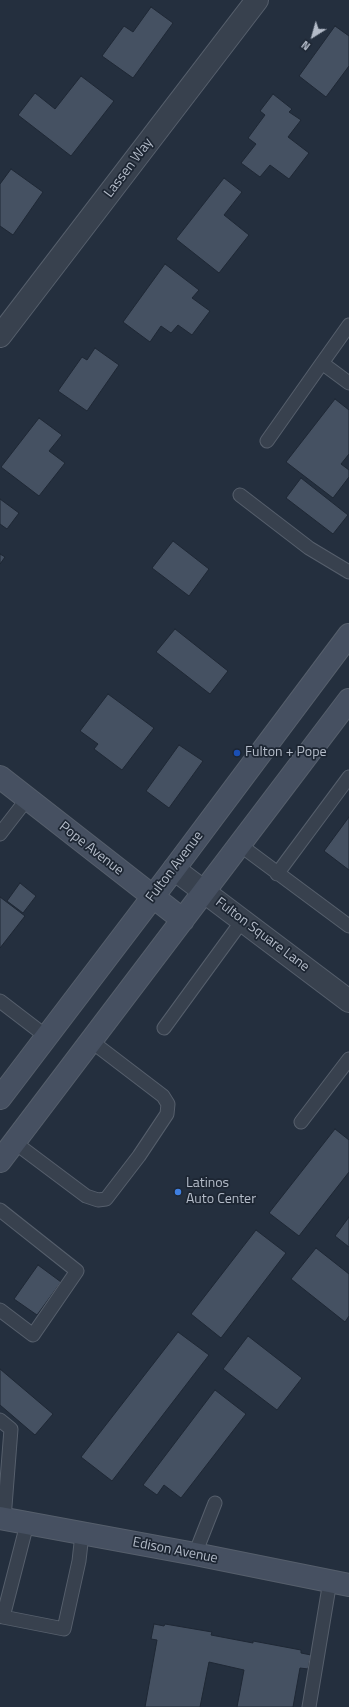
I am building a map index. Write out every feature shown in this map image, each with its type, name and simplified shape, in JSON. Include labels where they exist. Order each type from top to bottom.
[{"type":"main road","name":"Fulton Avenue","points":[[0,1098],[349,635]]},
{"type":"main road","points":[[0,1161],[349,700]]},
{"type":"main road","name":"Pope Avenue","points":[[0,777],[183,920]]},
{"type":"main road","name":"Edison Avenue","points":[[2,1518],[340,1583]]},
{"type":"street","name":"Lassen Way","points":[[0,336],[257,0]]},
{"type":"street","name":"Fulton Square Lane","points":[[174,869],[349,1001]]},
{"type":"lane","points":[[267,441],[349,325]]},
{"type":"lane","points":[[322,363],[349,383]]},
{"type":"lane","points":[[240,495],[309,548],[349,572]]},
{"type":"lane","points":[[277,874],[349,777]]},
{"type":"lane","points":[[0,834],[28,799]]},
{"type":"lane","points":[[240,845],[277,874],[349,926]]},
{"type":"lane","points":[[164,1028],[242,921]]},
{"type":"lane","points":[[0,1001],[47,1037]]},
{"type":"lane","points":[[14,1142],[86,1196],[98,1200],[106,1198],[139,1156],[167,1114],[168,1104],[163,1096],[91,1041]]},
{"type":"lane","points":[[301,1122],[349,1059]]},
{"type":"lane","points":[[0,1210],[77,1270],[32,1335],[0,1310]]},
{"type":"lane","points":[[0,1420],[11,1429],[5,1459],[2,1518]]},
{"type":"lane","points":[[195,1554],[215,1503]]},
{"type":"lane","points":[[27,1524],[3,1617],[64,1629],[79,1561],[82,1534]]},
{"type":"lane","points":[[309,1707],[340,1583]]},
{"type":"building","points":[[151,7],[173,23],[133,78],[102,56],[124,26],[133,32]]},
{"type":"building","points":[[335,26],[349,36],[349,66],[326,97],[299,76]]},
{"type":"building","points":[[81,76],[114,101],[71,156],[18,115],[35,93],[55,109]]},
{"type":"building","points":[[273,94],[292,109],[289,112],[301,120],[288,137],[309,153],[289,179],[270,165],[260,177],[241,163],[256,144],[248,138],[265,115],[260,111]]},
{"type":"building","points":[[11,169],[43,192],[13,235],[0,226],[0,184]]},
{"type":"building","points":[[224,178],[242,192],[224,215],[249,235],[219,273],[176,239]]},
{"type":"building","points":[[165,264],[199,290],[192,298],[210,311],[192,335],[178,325],[171,333],[161,326],[150,342],[123,322]]},
{"type":"building","points":[[95,348],[119,365],[87,411],[58,391],[82,357],[87,360]]},
{"type":"building","points":[[335,399],[349,410],[349,454],[341,464],[349,470],[349,477],[333,498],[286,462]]},
{"type":"building","points":[[39,418],[62,435],[49,451],[65,463],[39,496],[1,467]]},
{"type":"building","points":[[301,478],[348,515],[333,534],[286,498]]},
{"type":"building","points":[[0,499],[19,513],[7,529],[0,524]]},
{"type":"building","points":[[173,541],[209,569],[189,596],[152,568]]},
{"type":"building","points":[[0,554],[5,557],[0,564]]},
{"type":"building","points":[[175,629],[228,671],[210,694],[156,652]]},
{"type":"building","points":[[108,694],[154,728],[122,770],[94,749],[98,744],[80,731]]},
{"type":"building","points":[[179,745],[203,761],[169,808],[146,791]]},
{"type":"building","points":[[349,817],[349,870],[324,851]]},
{"type":"building","points":[[20,883],[36,896],[23,913],[7,901]]},
{"type":"building","points":[[0,897],[25,916],[0,948]]},
{"type":"building","points":[[335,1129],[349,1140],[349,1172],[299,1236],[269,1213]]},
{"type":"building","points":[[349,1217],[349,1247],[335,1236]]},
{"type":"building","points":[[256,1230],[286,1253],[221,1338],[191,1314]]},
{"type":"building","points":[[316,1248],[349,1274],[349,1316],[345,1322],[291,1279]]},
{"type":"building","points":[[38,1265],[61,1282],[37,1315],[14,1299]]},
{"type":"building","points":[[178,1332],[209,1355],[112,1481],[81,1457]]},
{"type":"building","points":[[248,1336],[302,1378],[277,1410],[223,1369]]},
{"type":"building","points":[[0,1369],[53,1414],[35,1435],[0,1405]]},
{"type":"building","points":[[215,1390],[246,1414],[181,1498],[164,1485],[157,1495],[143,1485]]},
{"type":"building","points":[[154,1624],[164,1626],[165,1624],[212,1632],[211,1635],[301,1650],[301,1653],[311,1655],[308,1669],[300,1668],[293,1707],[237,1707],[244,1670],[209,1662],[200,1707],[145,1707],[157,1640],[151,1639]]},
{"type":"place","name":"Fulton + Pope","points":[[237,753]]},
{"type":"place","name":"Latinos Auto Center","points":[[178,1192]]}]
